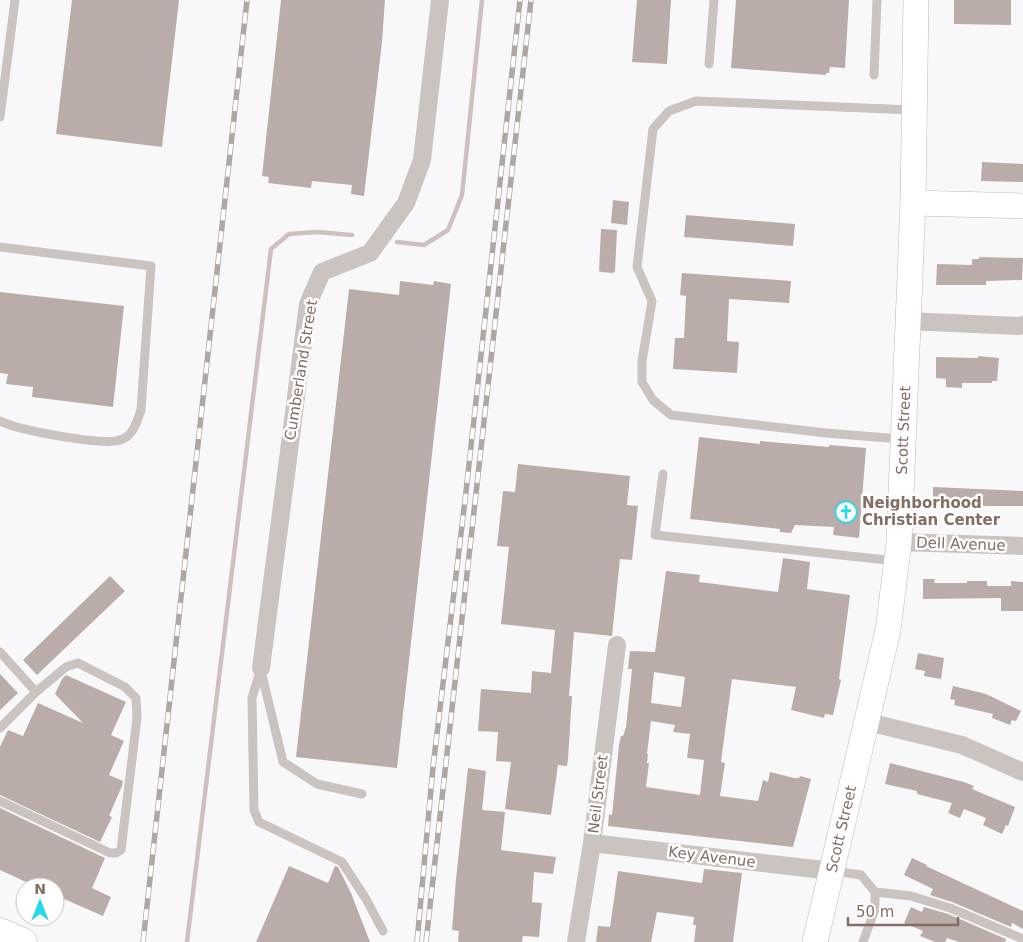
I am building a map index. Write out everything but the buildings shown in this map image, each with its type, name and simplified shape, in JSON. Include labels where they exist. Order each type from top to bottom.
[{"type":"main road","name":"Scott Street","points":[[815,942],[888,630],[898,551],[913,203],[916,0]]},
{"type":"main road","points":[[913,203],[1023,206]]},
{"type":"main road","points":[[0,932],[23,942]]},
{"type":"street","name":"Cumberland Street","points":[[261,668],[308,304],[322,272],[370,253],[406,203],[422,160],[440,0]]},
{"type":"street","points":[[907,321],[1023,325]]},
{"type":"street","name":"Dell Avenue","points":[[898,551],[1023,546]]},
{"type":"street","name":"Neil Street","points":[[576,942],[592,842],[617,645]]},
{"type":"street","points":[[868,722],[962,745],[1023,772]]},
{"type":"street","name":"Key Avenue","points":[[592,842],[832,871]]},
{"type":"lane","points":[[0,117],[3,72],[16,0]]},
{"type":"lane","points":[[709,64],[714,0]]},
{"type":"lane","points":[[874,75],[877,0]]},
{"type":"lane","points":[[903,439],[826,433],[671,415],[653,400],[642,382],[642,361],[652,301],[638,267],[653,129],[669,111],[696,101],[915,110]]},
{"type":"lane","points":[[0,247],[151,266],[140,410],[136,425],[130,434],[121,440],[104,441],[32,432],[0,421]]},
{"type":"lane","points":[[663,474],[655,535],[898,551]]},
{"type":"lane","points":[[0,652],[36,692]]},
{"type":"lane","points":[[0,728],[36,692],[66,667],[78,663],[125,688],[136,698],[137,718],[121,850],[116,853],[110,853],[0,801]]},
{"type":"lane","points":[[261,668],[283,762],[317,784],[362,794]]},
{"type":"lane","points":[[261,668],[252,698],[254,810],[260,822],[342,862],[366,899],[383,931]]},
{"type":"lane","points":[[832,871],[861,875],[875,892],[875,909],[863,942]]},
{"type":"lane","points":[[875,892],[911,896],[950,908],[1023,939]]},
{"type":"waterway","points":[[397,242],[424,245],[448,230],[462,195],[482,0]]},
{"type":"waterway","points":[[187,942],[271,249],[289,234],[317,232],[352,235]]},
{"type":"railway","points":[[143,942],[247,0]]},
{"type":"railway","points":[[417,942],[433,767],[466,492],[520,0]]},
{"type":"railway","points":[[426,942],[531,0]]},
{"type":"place","name":"Neighborhood Christian Center","points":[[846,512]]}]
